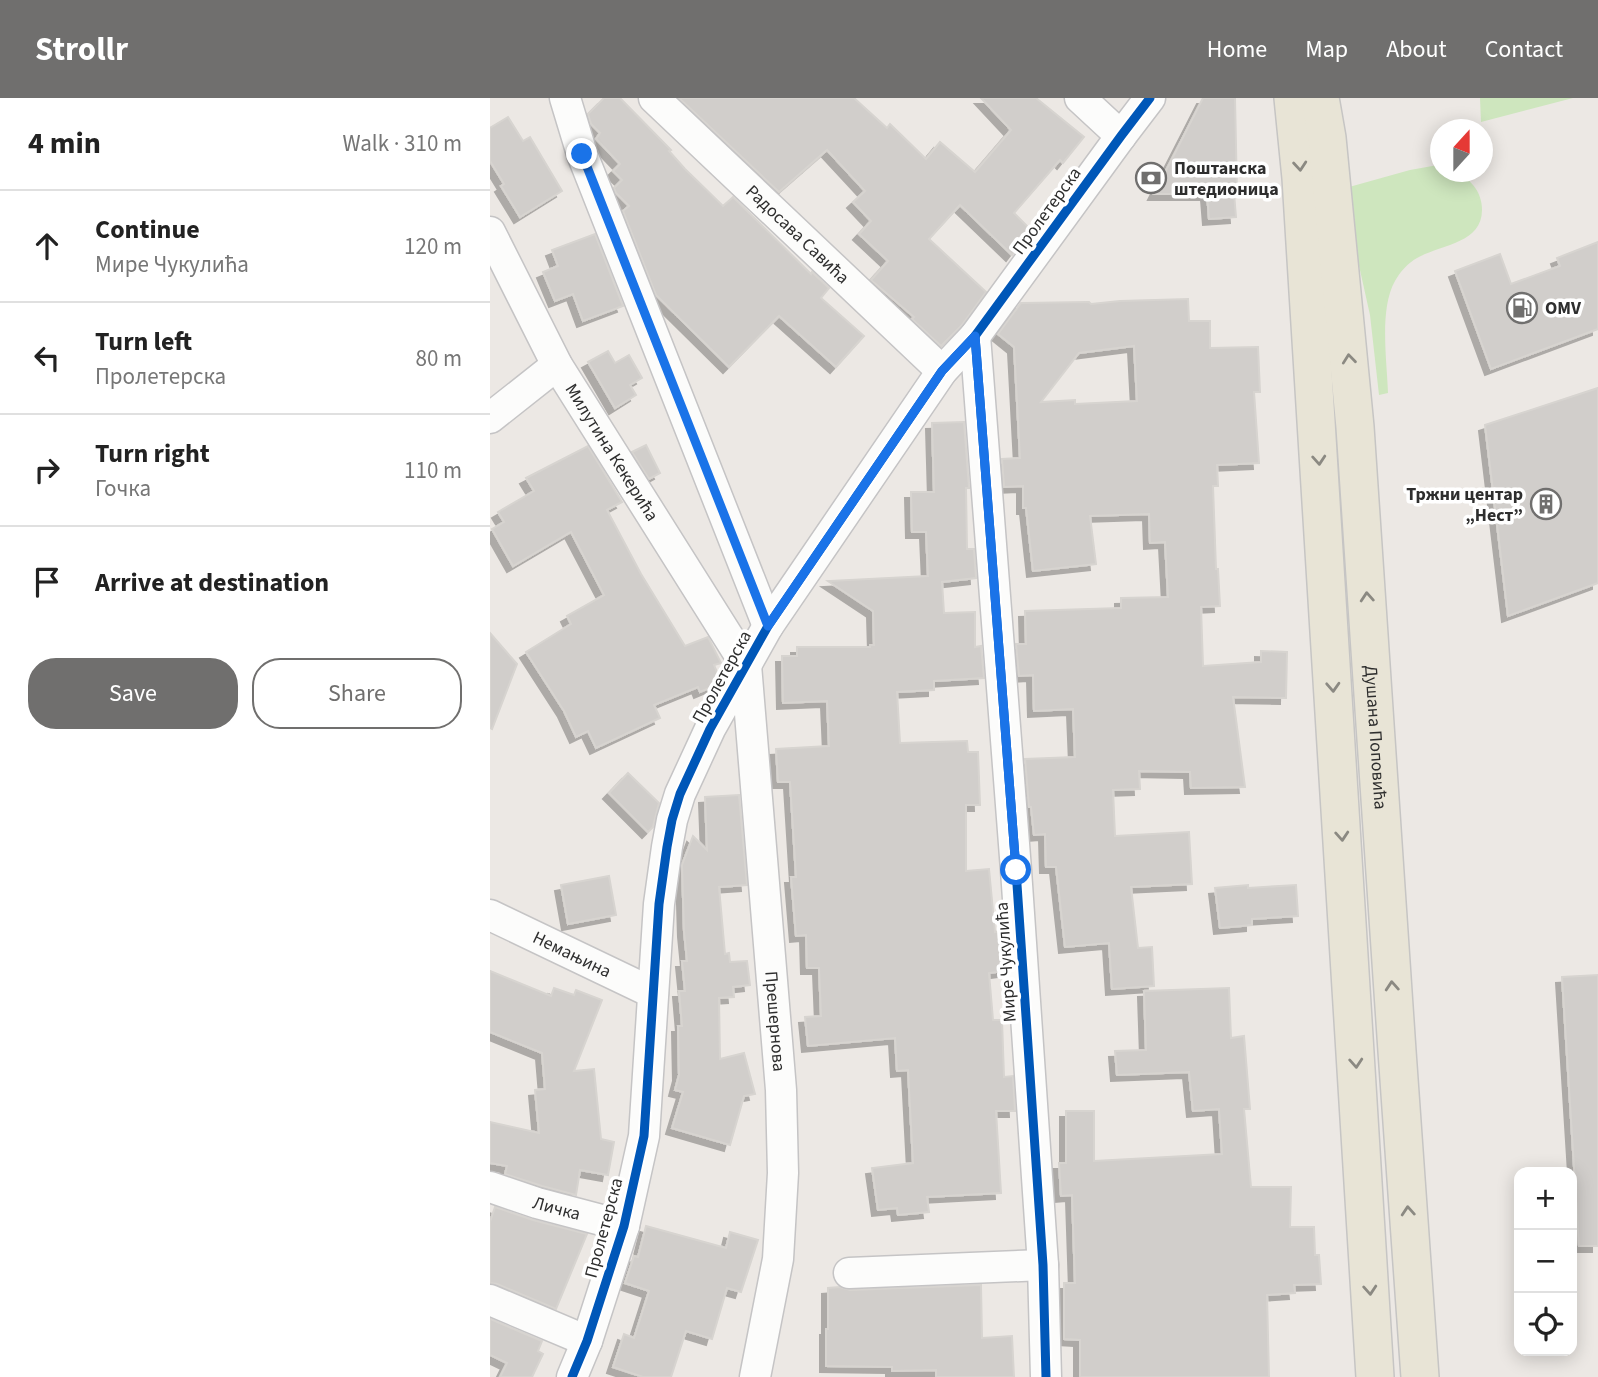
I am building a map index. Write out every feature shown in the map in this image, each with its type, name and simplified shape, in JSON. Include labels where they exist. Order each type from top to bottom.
[{"type":"main road","points":[[1293,98],[1303,218],[1375,1377]]},
{"type":"main road","name":"Душана Поповића","points":[[1320,98],[1327,138],[1355,427],[1420,1377]]},
{"type":"street","points":[[565,98],[582,154],[768,626]]},
{"type":"street","name":"Радосава Савића","points":[[654,98],[942,371]]},
{"type":"street","points":[[1080,98],[1121,136]]},
{"type":"street","name":"Пролетерска","points":[[572,1377],[587,1341],[624,1226],[644,1136],[659,904],[672,820],[680,794],[710,729],[768,626],[942,371],[975,336],[1150,98]]},
{"type":"street","name":"Милутина Кекерића","points":[[490,232],[556,365],[746,665]]},
{"type":"street","name":"Мире Чукулића","points":[[975,336],[1043,1265],[1046,1377]]},
{"type":"street","points":[[490,418],[556,365]]},
{"type":"street","name":"Прешернова","points":[[746,665],[780,1090],[783,1173],[778,1259],[755,1377]]},
{"type":"street","name":"Немањина","points":[[490,915],[653,993]]},
{"type":"street","name":"Личка","points":[[490,1187],[537,1203],[624,1226]]},
{"type":"street","points":[[849,1273],[1043,1265]]},
{"type":"street","points":[[490,1300],[587,1341]]},
{"type":"green space","points":[[1480,98],[1573,98],[1492,119],[1481,119]]},
{"type":"green space","points":[[1430,167],[1430,182],[1470,182],[1478,194],[1482,210],[1475,230],[1467,237],[1414,260],[1395,281],[1385,320],[1388,393],[1379,395],[1370,315],[1342,189]]},
{"type":"building","points":[[604,98],[620,98],[723,206],[733,197],[811,274],[812,272],[829,288],[821,298],[864,336],[836,367],[779,316],[729,367],[656,295],[623,211],[629,206],[614,188],[622,180],[613,171],[620,164],[596,139],[600,133],[591,124],[588,114]]},
{"type":"building","points":[[679,98],[854,98],[887,128],[890,124],[926,159],[940,142],[975,172],[1011,130],[981,98],[1036,98],[1084,137],[1063,163],[1060,160],[1014,213],[1031,230],[1012,255],[960,205],[929,239],[986,292],[962,325],[941,346],[912,319],[914,317],[871,280],[888,261],[859,234],[871,221],[853,202],[865,191],[827,150],[779,192]]},
{"type":"building","points":[[1203,98],[1235,98],[1236,217],[1209,219],[1207,194],[1154,194]]},
{"type":"building","points":[[508,117],[523,141],[530,137],[562,191],[520,217],[501,186],[504,184],[490,161],[490,128]]},
{"type":"building","points":[[595,234],[623,306],[583,321],[573,294],[555,301],[543,272],[558,266],[552,250]]},
{"type":"building","name":"OMV","points":[[1598,242],[1598,329],[1491,369],[1455,271],[1500,254],[1511,284],[1560,266],[1557,258]]},
{"type":"building","points":[[1188,299],[1189,321],[1210,321],[1210,348],[1258,347],[1260,392],[1254,392],[1259,463],[1217,465],[1218,486],[1213,486],[1220,606],[1201,607],[1203,666],[1261,662],[1261,651],[1287,652],[1286,698],[1233,697],[1245,787],[1191,788],[1190,772],[1139,771],[1140,789],[1113,790],[1115,836],[1189,832],[1192,884],[1131,887],[1138,948],[1152,947],[1154,986],[1112,989],[1109,943],[1065,947],[1056,867],[1046,867],[1045,834],[1034,835],[1029,807],[1025,759],[1075,757],[1073,709],[1034,711],[1033,675],[1019,676],[1016,644],[1026,644],[1025,611],[1121,608],[1121,598],[1168,597],[1165,542],[1150,543],[1149,514],[1090,516],[1096,564],[1033,571],[1026,508],[1023,508],[1023,486],[1004,487],[1002,459],[1020,458],[1014,347],[998,334],[1021,303],[1091,304]],"holes":[[[1134,346],[1137,401],[1075,404],[1075,400],[1041,402],[1079,353]]]},
{"type":"building","points":[[608,351],[615,363],[629,355],[642,378],[630,385],[636,395],[615,408],[588,362]]},
{"type":"building","name":"Тржни центар „Нест”","points":[[1598,388],[1598,583],[1508,616],[1485,425]]},
{"type":"building","points":[[964,422],[969,488],[966,488],[967,549],[974,549],[976,578],[942,582],[944,613],[975,612],[975,647],[981,646],[984,678],[934,681],[934,690],[897,692],[900,743],[967,741],[968,752],[978,752],[980,805],[966,805],[966,871],[989,869],[995,932],[1002,931],[1005,971],[989,973],[993,1020],[1002,1020],[1004,1077],[1013,1076],[1015,1111],[996,1111],[1001,1193],[927,1197],[929,1212],[898,1215],[897,1208],[878,1210],[872,1168],[913,1163],[908,1070],[897,1071],[895,1038],[808,1046],[805,1017],[821,1016],[819,968],[807,968],[806,935],[796,936],[791,877],[796,877],[790,782],[778,782],[776,749],[829,746],[827,701],[783,703],[782,656],[797,656],[797,647],[874,645],[873,611],[828,581],[928,576],[926,532],[912,532],[911,492],[934,492],[932,423]]},
{"type":"building","points":[[646,445],[660,473],[649,479],[632,452]]},
{"type":"building","points":[[588,446],[622,502],[607,510],[641,574],[685,646],[708,637],[721,663],[714,665],[719,677],[714,686],[700,692],[698,687],[654,705],[660,718],[596,748],[588,731],[576,737],[564,711],[526,652],[571,624],[567,616],[604,595],[571,532],[513,566],[492,529],[504,522],[498,512],[534,491],[526,478]]},
{"type":"building","points":[[490,633],[517,664],[492,729],[490,728]]},
{"type":"building","points":[[628,773],[659,803],[653,827],[648,832],[609,793]]},
{"type":"building","points":[[739,795],[747,885],[719,887],[725,954],[729,953],[730,962],[747,961],[750,985],[733,987],[734,997],[719,998],[720,1059],[744,1053],[755,1094],[744,1096],[730,1145],[672,1128],[683,1092],[675,1090],[679,1075],[678,1026],[682,1026],[679,991],[685,991],[682,961],[687,961],[682,865],[693,836],[707,850],[705,797]]},
{"type":"building","points":[[609,876],[616,915],[568,924],[561,885]]},
{"type":"building","points":[[1248,885],[1248,888],[1296,885],[1298,916],[1252,919],[1252,925],[1220,928],[1215,888]]},
{"type":"building","points":[[490,971],[551,996],[554,988],[574,995],[576,990],[602,1000],[574,1071],[594,1069],[601,1139],[614,1142],[608,1175],[580,1170],[576,1195],[505,1174],[507,1166],[490,1163],[490,1122],[539,1133],[535,1090],[545,1089],[542,1053],[490,1032]]},
{"type":"building","points":[[1598,975],[1598,1246],[1579,1246],[1577,1167],[1574,1167],[1562,977]]},
{"type":"building","points":[[1229,988],[1231,1038],[1244,1036],[1250,1109],[1244,1109],[1251,1187],[1291,1187],[1290,1227],[1314,1227],[1315,1255],[1319,1255],[1321,1284],[1294,1285],[1295,1293],[1267,1295],[1269,1377],[1080,1377],[1080,1340],[1064,1339],[1064,1283],[1075,1283],[1072,1195],[1061,1196],[1059,1163],[1066,1163],[1066,1111],[1094,1111],[1094,1161],[1222,1154],[1219,1109],[1193,1111],[1189,1072],[1117,1075],[1115,1051],[1146,1050],[1144,991]]},
{"type":"building","points":[[495,1207],[587,1234],[556,1309],[490,1283],[490,1222]]},
{"type":"building","points":[[646,1226],[726,1248],[730,1232],[758,1240],[741,1292],[727,1288],[712,1339],[686,1331],[671,1377],[643,1377],[613,1367],[624,1334],[634,1338],[649,1291],[625,1283],[634,1256],[638,1257]]},
{"type":"building","points":[[981,1285],[982,1338],[1012,1336],[1014,1377],[936,1377],[936,1370],[892,1371],[892,1367],[826,1366],[828,1288],[850,1290]]},
{"type":"building","points":[[490,1319],[542,1341],[538,1351],[543,1354],[532,1377],[500,1377],[507,1363],[490,1355]]},
{"type":"cycle path","points":[[572,1377],[587,1341],[624,1226],[644,1136],[659,904],[672,820],[680,794],[710,729],[768,626],[942,371],[975,336],[1150,98]]},
{"type":"cycle path","points":[[975,336],[1043,1265],[1046,1377]]},
{"type":"place","name":"Поштанска штедионица","points":[[1151,178]]},
{"type":"place","name":"OMV","points":[[1522,308]]},
{"type":"place","name":"Тржни центар „Нест”","points":[[1546,504]]},
{"type":"route","points":[[582,154],[768,626],[942,371],[975,336],[1016,870]]}]
